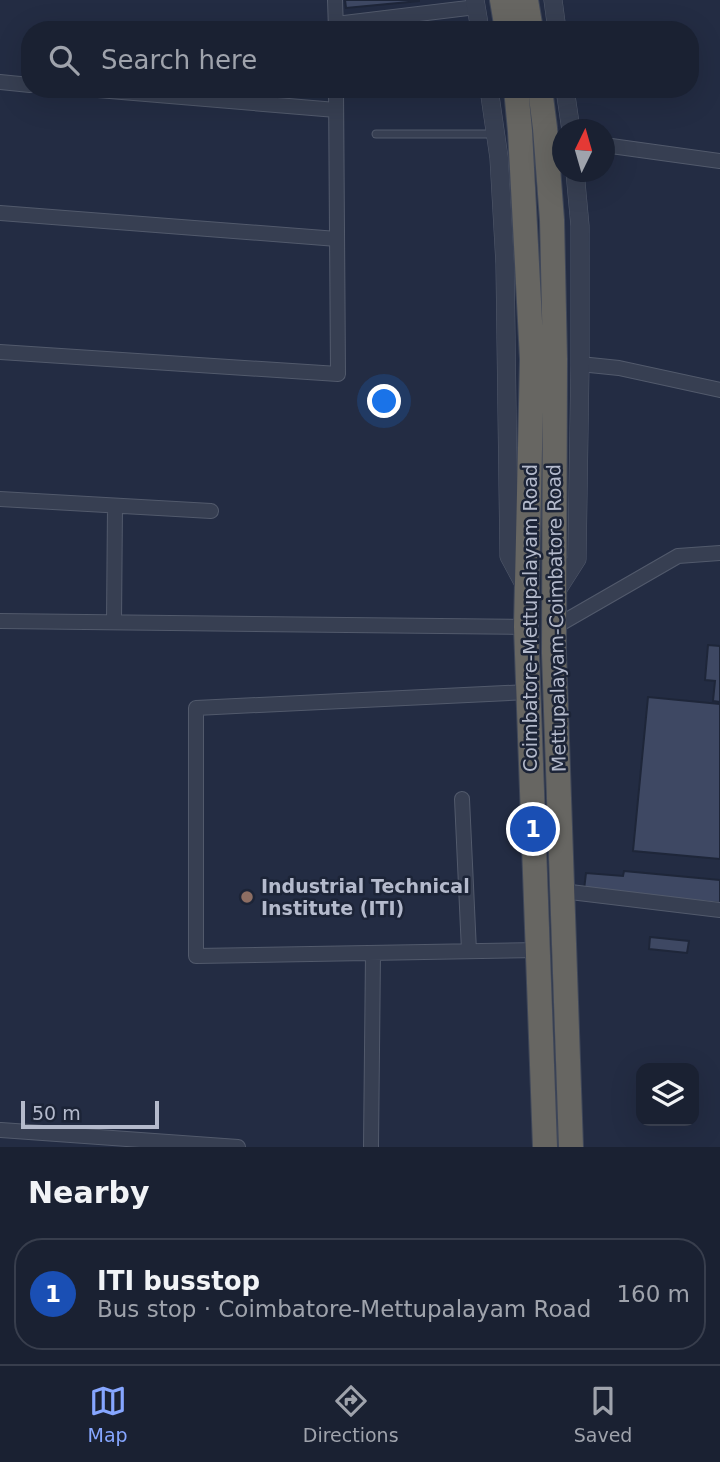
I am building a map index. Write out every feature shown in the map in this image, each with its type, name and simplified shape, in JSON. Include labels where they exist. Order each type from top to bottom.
[{"type":"highway","points":[[502,0],[506,21]]},
{"type":"highway","points":[[526,0],[530,21]]},
{"type":"highway","name":"Coimbatore-Mettupalayam Road","points":[[517,98],[531,359],[526,627],[545,1147]]},
{"type":"highway","name":"Mettupalayam-Coimbatore Road","points":[[541,98],[552,220],[555,359],[553,597],[571,1147]]},
{"type":"street","points":[[335,0],[336,21]]},
{"type":"street","points":[[553,0],[556,21]]},
{"type":"street","points":[[371,21],[475,3],[478,21]]},
{"type":"street","points":[[0,82],[21,84]]},
{"type":"street","points":[[193,98],[336,110]]},
{"type":"street","points":[[0,352],[338,374],[336,98]]},
{"type":"street","points":[[490,98],[499,158],[505,264],[509,556],[526,589]]},
{"type":"street","points":[[566,98],[569,119]]},
{"type":"street","points":[[615,147],[720,161]]},
{"type":"street","points":[[553,597],[577,559],[580,226],[576,182]]},
{"type":"street","points":[[0,213],[337,239]]},
{"type":"street","points":[[580,364],[619,368],[720,390]]},
{"type":"street","points":[[0,499],[211,511]]},
{"type":"street","points":[[114,622],[115,506]]},
{"type":"street","points":[[554,628],[678,556],[720,553]]},
{"type":"street","points":[[0,621],[526,627]]},
{"type":"street","points":[[528,692],[196,708],[196,956],[538,950]]},
{"type":"street","points":[[462,799],[469,951]]},
{"type":"street","points":[[562,891],[720,910]]},
{"type":"street","points":[[372,1147],[373,953]]},
{"type":"street","points":[[1,1130],[238,1147]]},
{"type":"lane","points":[[376,134],[496,135]]},
{"type":"building","points":[[345,0],[419,0],[419,1],[346,8]]},
{"type":"building","points":[[708,645],[720,646],[720,702],[713,701],[715,681],[705,680]]},
{"type":"building","points":[[648,697],[720,704],[720,859],[633,851]]},
{"type":"building","points":[[624,871],[720,880],[720,903],[584,890],[586,873],[623,876]]},
{"type":"building","points":[[650,937],[689,941],[687,953],[649,949]]},
{"type":"place","name":"ITI busstop","points":[[533,829]]},
{"type":"place","name":"Industrial Technical Institute (ITI)","points":[[247,897]]}]
